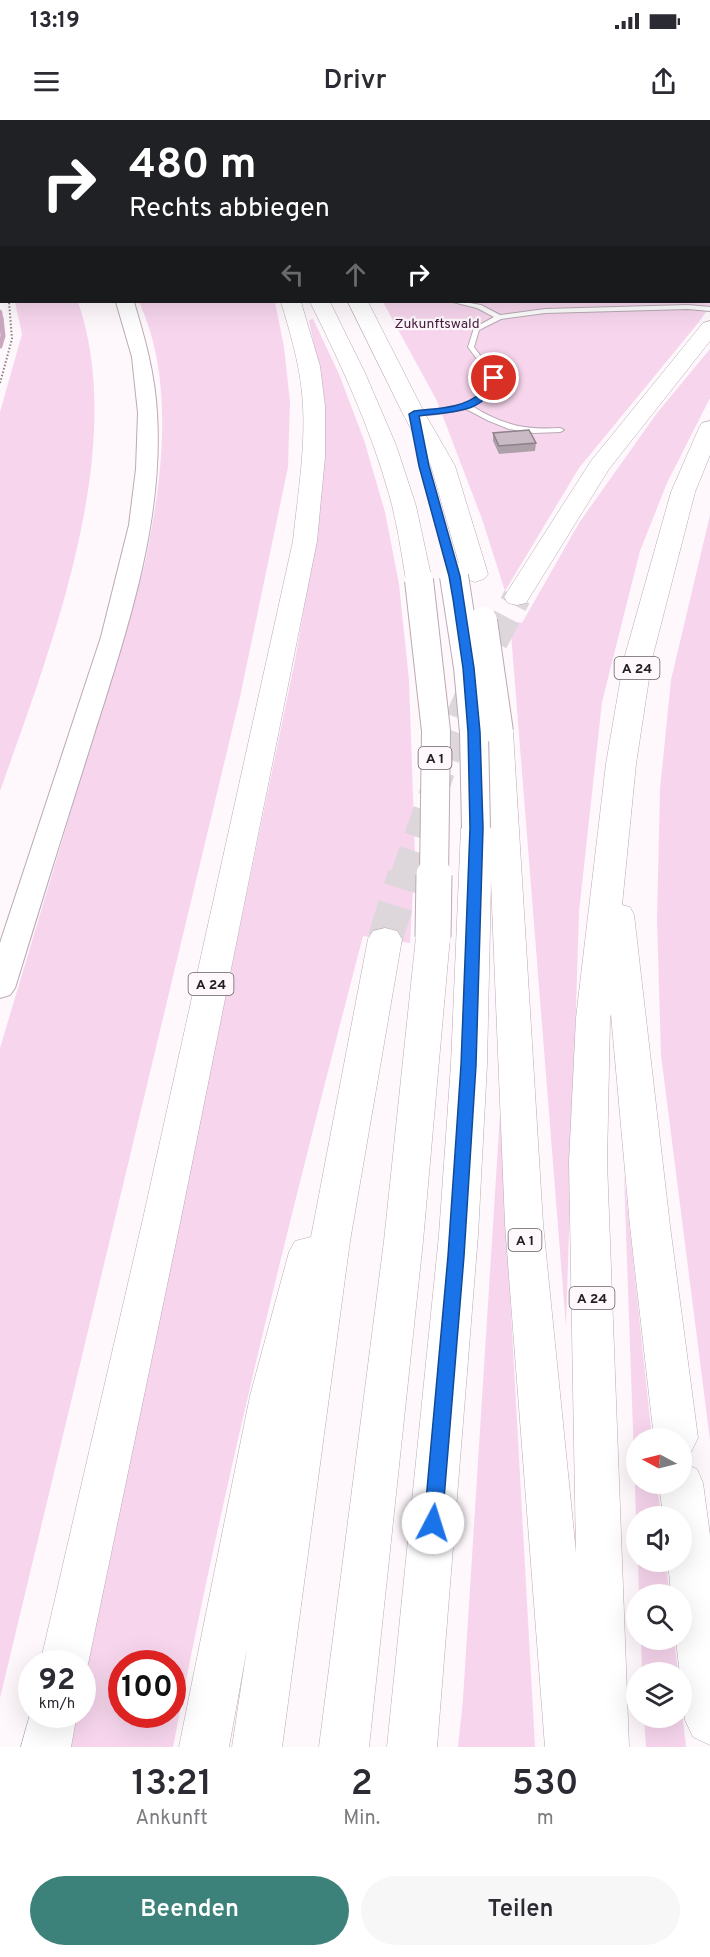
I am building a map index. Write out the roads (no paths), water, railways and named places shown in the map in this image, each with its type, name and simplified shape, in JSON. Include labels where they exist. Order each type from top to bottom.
[{"type":"highway","name":"A 24","points":[[67,1650],[161,1223],[305,541],[313,468],[314,404],[306,350],[291,303]]},
{"type":"highway","name":"A 1","points":[[321,303],[351,362],[374,418],[401,496],[419,580],[436,731],[433,937],[412,1179],[344,1747]]},
{"type":"highway","name":"A 1","points":[[359,303],[414,414],[424,466],[465,575],[491,666],[499,732],[524,1224],[570,1747]]},
{"type":"highway","points":[[517,597],[599,466],[710,327]]},
{"type":"highway","name":"A 24","points":[[604,1747],[588,1162],[593,1018],[621,764],[639,659],[683,492],[710,428]]},
{"type":"highway","name":"A 1","points":[[412,1747],[442,1433],[469,1065],[476,828],[474,732],[468,668],[465,575]]},
{"type":"highway","name":"A 24","points":[[612,850],[650,1226],[675,1428]]},
{"type":"highway","points":[[257,1747],[305,1398],[359,1065],[385,939]]},
{"type":"highway","points":[[204,1747],[271,1396],[359,1065]]},
{"type":"highway","points":[[682,1494],[710,1720]]},
{"type":"highway","points":[[46,1747],[50,1728]]},
{"type":"main road","points":[[0,988],[112,638],[131,564],[142,504],[149,443],[141,358],[125,303]]},
{"type":"lane","points":[[462,303],[479,306],[500,317]]},
{"type":"lane","points":[[414,414],[468,407],[488,393],[494,378],[471,347],[476,329],[500,317],[545,311],[688,307],[710,309]]},
{"type":"lane","points":[[468,407],[494,423],[513,430],[560,430]]},
{"type":"waterway","points":[[0,312],[1,319]]},
{"type":"waterway","points":[[0,346],[3,336],[1,318]]},
{"type":"tunnel","points":[[404,877],[461,714],[484,661],[517,597]]},
{"type":"tunnel","points":[[385,939],[405,875]]},
{"type":"park label","name":"Zukunftswald","points":[[437,323]]}]
